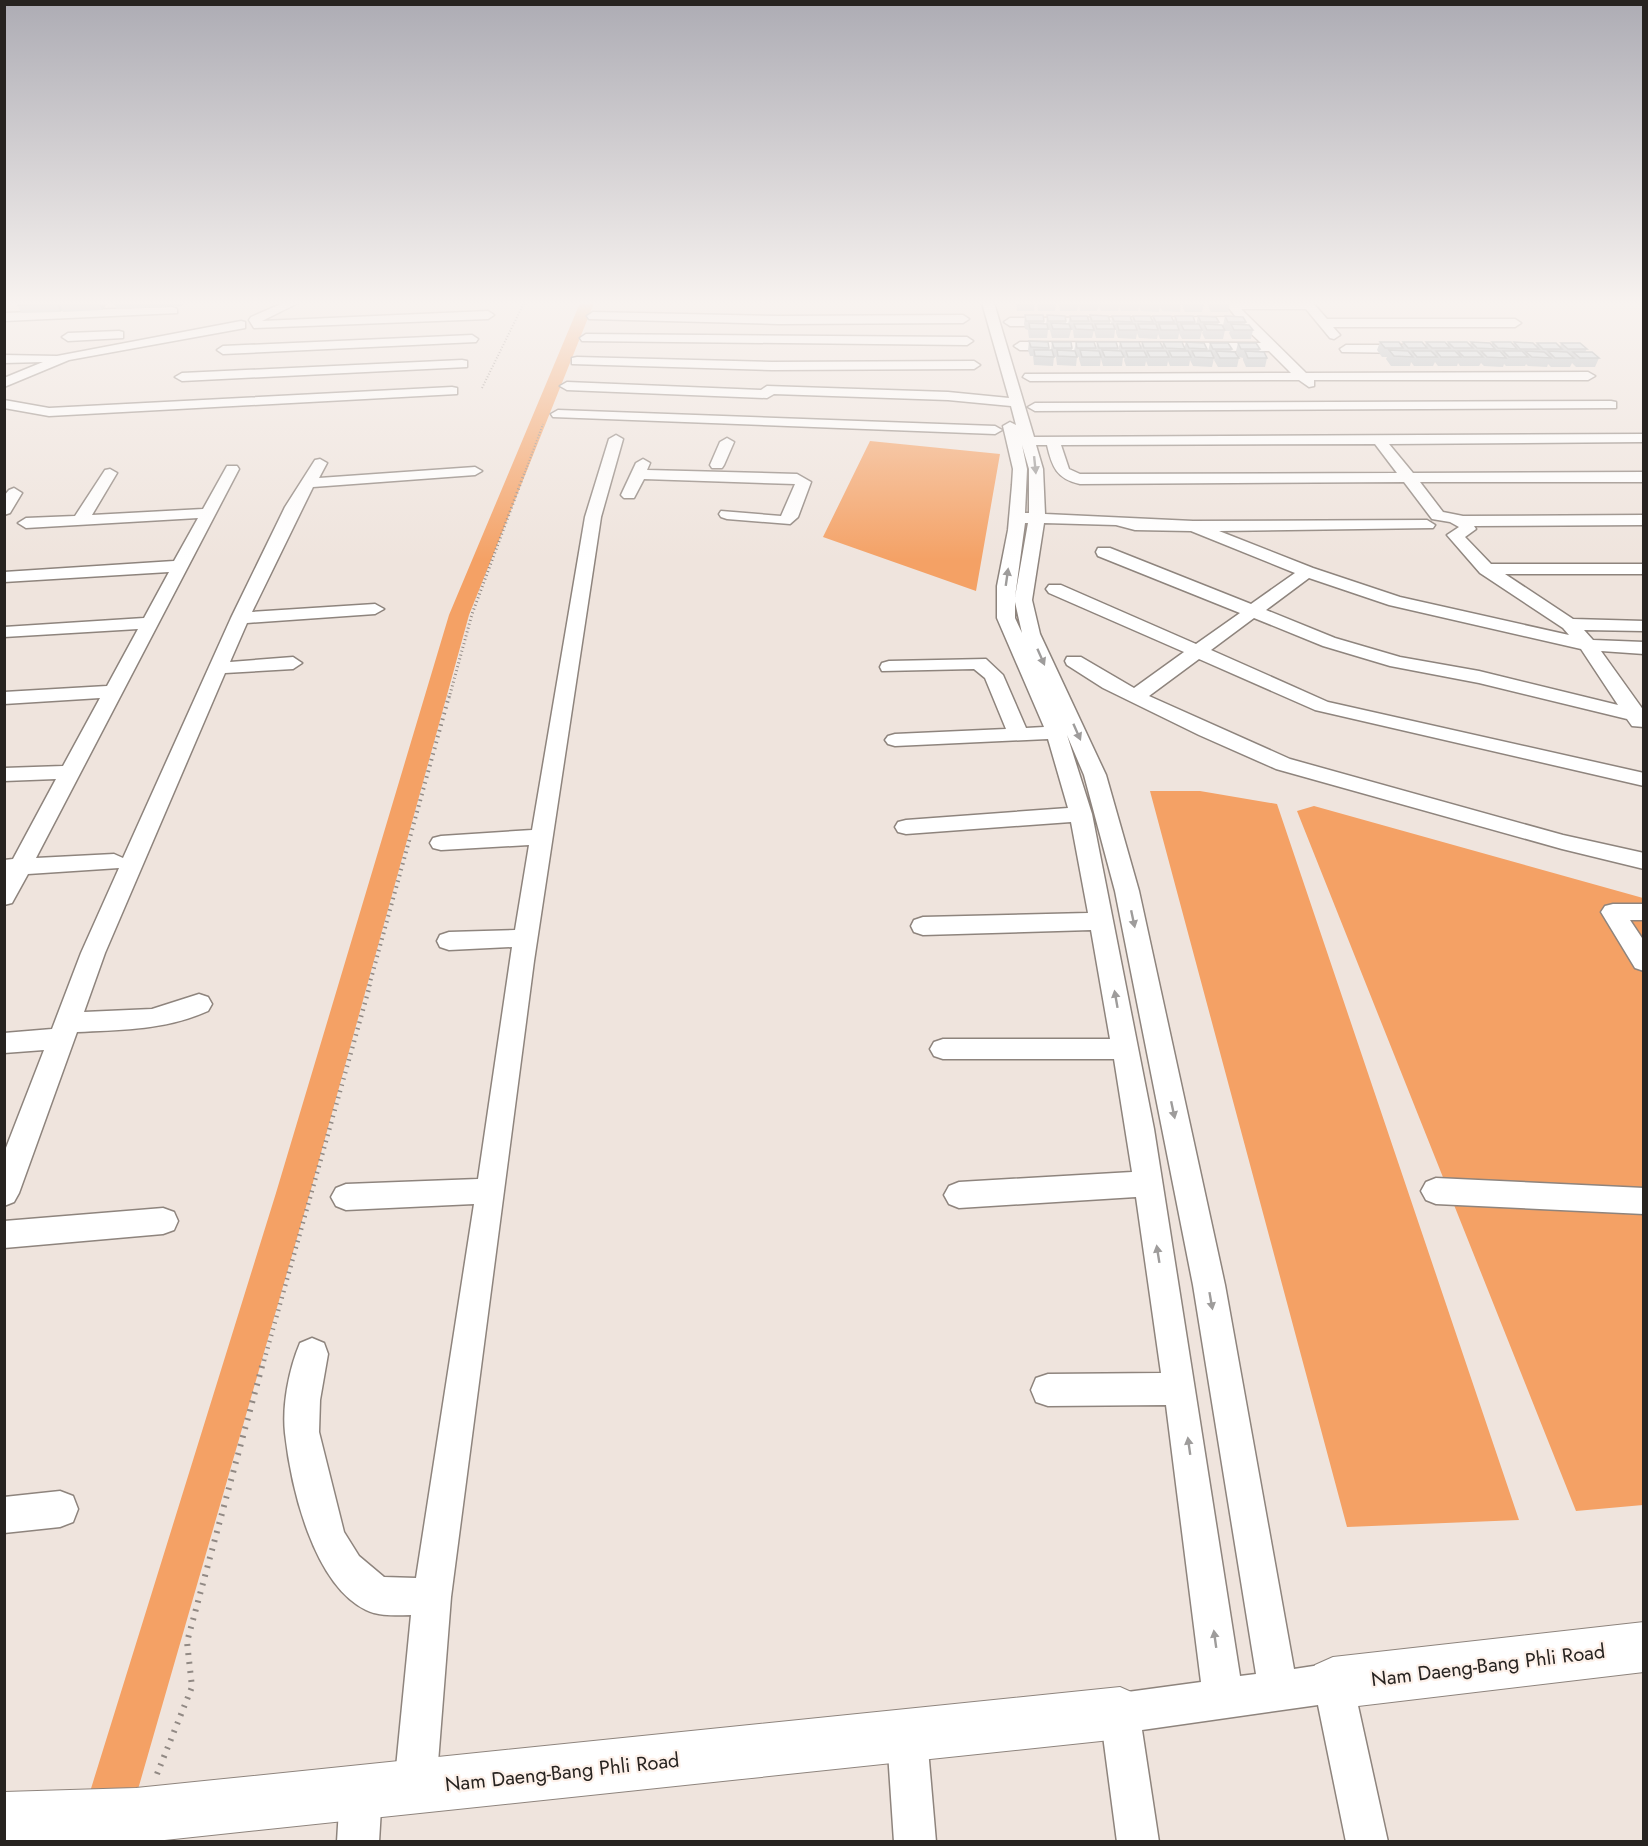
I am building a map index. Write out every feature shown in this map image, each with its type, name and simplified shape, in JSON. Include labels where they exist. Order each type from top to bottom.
[{"type":"main road","name":"Nam Daeng-Bang Phli Road","points":[[1333,1683],[1644,1647]]},
{"type":"main road","name":"Nam Daeng-Bang Phli Road","points":[[4,1820],[136,1815],[360,1817],[415,1788],[1120,1713]]},
{"type":"street","points":[[138,407],[165,389]]},
{"type":"street","points":[[264,401],[271,389]]},
{"type":"street","points":[[364,395],[367,389]]},
{"type":"street","points":[[651,389],[767,392],[995,430]]},
{"type":"street","points":[[1008,389],[1030,441],[1036,469],[1036,525],[1030,549],[1023,600],[1039,675],[1081,814],[1140,1129],[1223,1697]]},
{"type":"street","points":[[1315,389],[1328,405]]},
{"type":"street","points":[[4,404],[49,412],[452,391]]},
{"type":"street","points":[[759,421],[767,392]]},
{"type":"street","points":[[558,414],[759,421],[879,410],[948,396],[1010,396]]},
{"type":"street","points":[[1010,396],[1014,441],[1020,469],[1016,524],[1004,603],[1011,635],[1039,675],[1095,775],[1127,891],[1209,1285],[1278,1689]]},
{"type":"street","points":[[1035,407],[1611,405]]},
{"type":"street","points":[[1014,441],[1644,438]]},
{"type":"street","points":[[616,439],[628,465],[629,495]]},
{"type":"street","points":[[1053,441],[1063,474],[1068,478],[1080,479],[1644,477]]},
{"type":"street","points":[[1380,441],[1410,478],[1433,521]]},
{"type":"street","points":[[717,465],[727,442]]},
{"type":"street","points":[[4,1194],[33,1121],[63,1031],[93,953],[240,618],[292,507],[320,463]]},
{"type":"street","points":[[628,465],[811,468]]},
{"type":"street","points":[[415,1788],[432,1597],[542,837],[595,509],[628,465]]},
{"type":"street","points":[[628,465],[797,479],[803,482],[790,517],[784,521],[727,514]]},
{"type":"street","points":[[4,897],[13,867],[69,772],[231,469]]},
{"type":"street","points":[[307,483],[475,471]]},
{"type":"street","points":[[81,519],[110,473]]},
{"type":"street","points":[[4,510],[14,494]]},
{"type":"street","points":[[26,523],[208,513]]},
{"type":"street","points":[[1016,524],[1114,531],[1135,525],[1433,521],[1458,528],[1644,520]]},
{"type":"street","points":[[1192,526],[1306,572],[1433,611],[1588,645],[1644,648]]},
{"type":"street","points":[[1458,528],[1486,568],[1569,624],[1588,645],[1641,721]]},
{"type":"street","points":[[1104,552],[1362,653],[1479,677],[1641,721]]},
{"type":"street","points":[[4,577],[179,566]]},
{"type":"street","points":[[1486,568],[1644,569]]},
{"type":"street","points":[[1136,696],[1306,572]]},
{"type":"street","points":[[1055,589],[1322,706],[1644,780]]},
{"type":"street","points":[[240,618],[375,609]]},
{"type":"street","points":[[4,632],[148,623]]},
{"type":"street","points":[[1569,624],[1644,626]]},
{"type":"street","points":[[889,667],[972,661],[979,663],[993,675],[1018,734]]},
{"type":"street","points":[[1074,661],[1110,684],[1244,750],[1283,764],[1562,842],[1644,861]]},
{"type":"street","points":[[218,668],[293,663]]},
{"type":"street","points":[[4,698],[112,691]]},
{"type":"street","points":[[895,740],[1056,733]]},
{"type":"street","points":[[4,775],[69,772]]},
{"type":"street","points":[[906,827],[1081,814]]},
{"type":"street","points":[[441,843],[542,837]]},
{"type":"street","points":[[13,867],[114,862]]},
{"type":"street","points":[[1644,912],[1613,912],[1644,962]]},
{"type":"street","points":[[923,926],[1101,921]]},
{"type":"street","points":[[449,941],[526,938]]},
{"type":"street","points":[[4,1043],[63,1031],[168,1016],[186,1012],[199,1004]]},
{"type":"street","points":[[943,1049],[1125,1048]]},
{"type":"street","points":[[958,1195],[1147,1184]]},
{"type":"street","points":[[346,1197],[489,1191]]},
{"type":"street","points":[[1436,1191],[1644,1201]]},
{"type":"street","points":[[4,1235],[163,1221]]},
{"type":"street","points":[[312,1354],[303,1400],[302,1432],[319,1512],[329,1542],[346,1569],[377,1596],[432,1597]]},
{"type":"street","points":[[1048,1389],[1179,1389]]},
{"type":"street","points":[[4,1515],[60,1509]]},
{"type":"street","points":[[1138,1842],[1120,1713],[1333,1683],[1367,1842]]},
{"type":"street","points":[[908,1737],[915,1842]]},
{"type":"path","points":[[136,1815],[168,1751],[192,1687],[187,1642],[230,1478],[322,1158],[472,614],[545,421]]},
{"type":"shaded area","points":[[870,441],[1000,454],[976,591],[823,537]]},
{"type":"shaded area","points":[[1150,791],[1200,791],[1277,804],[1519,1520],[1347,1527]]},
{"type":"shaded area","points":[[1314,806],[1643,898],[1643,1505],[1576,1511],[1297,811]]},
{"type":"waterway","points":[[104,1824],[293,1193],[459,615],[552,389]]}]
